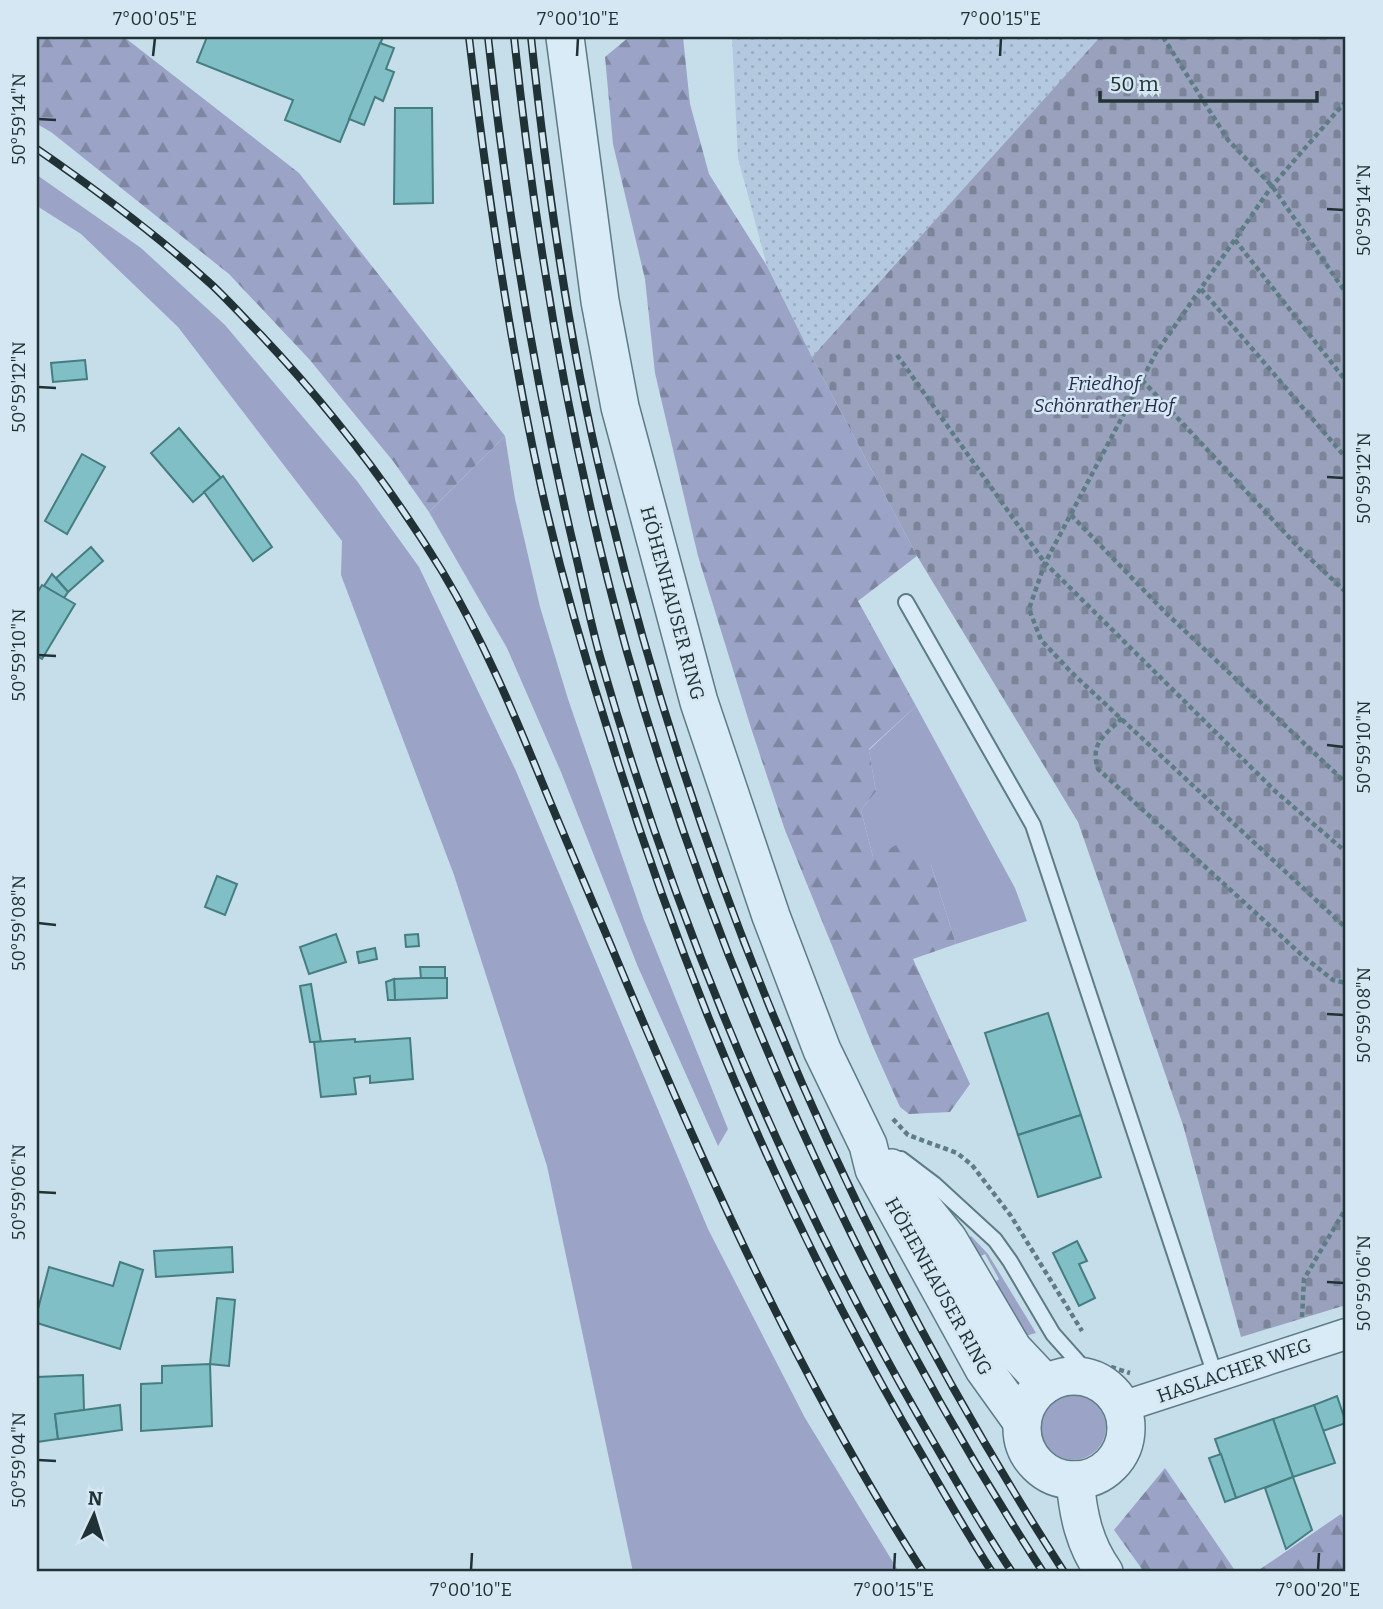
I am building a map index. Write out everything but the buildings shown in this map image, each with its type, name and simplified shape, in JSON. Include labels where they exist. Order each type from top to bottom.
[{"type":"street","name":"HÖHENHAUSER RING","points":[[565,37],[600,300],[620,407],[699,702],[771,916],[822,1051],[868,1145],[874,1169],[984,1369],[1022,1422],[1023,1440],[1030,1456],[1042,1469],[1058,1477],[1075,1480]]},
{"type":"street","name":"HÖHENHAUSER RING","points":[[868,1145],[921,1202],[948,1239],[1013,1349],[1046,1384]]},
{"type":"street","name":"HASLACHER WEG","points":[[1122,1407],[1346,1334]]},
{"type":"street","points":[[1022,1422],[1026,1407],[1035,1394],[1046,1384],[1069,1376],[1101,1373],[1109,1390],[1122,1407],[1126,1425],[1123,1445],[1112,1463],[1095,1476],[1075,1480],[1079,1517],[1092,1555],[1104,1572]]},
{"type":"lane","points":[[906,601],[1033,825],[1215,1375]]},
{"type":"lane","points":[[868,1145],[895,1154],[934,1184],[995,1240],[1053,1334],[1101,1373]]},
{"type":"path","points":[[1163,37],[1228,140],[1272,186],[1346,293]]},
{"type":"path","points":[[1346,101],[1272,186],[1156,353],[1045,563],[1029,609],[1041,640],[1346,928]]},
{"type":"path","points":[[1234,240],[1346,381]]},
{"type":"path","points":[[1200,289],[1346,458]]},
{"type":"path","points":[[897,355],[1045,563],[1275,791],[1346,852]]},
{"type":"path","points":[[1142,380],[1302,551],[1346,592]]},
{"type":"path","points":[[1070,515],[1166,613],[1346,783]]},
{"type":"path","points":[[1122,718],[1098,741],[1093,755],[1098,769],[1304,957],[1333,980],[1346,983]]},
{"type":"path","points":[[892,1118],[908,1135],[957,1153],[972,1165],[1012,1216],[1088,1339]]},
{"type":"path","points":[[1308,1345],[1302,1317],[1304,1279],[1346,1208]]},
{"type":"path","points":[[1101,1373],[1146,1378],[1159,1396]]},
{"type":"shaded area","points":[[732,37],[1100,37],[812,357],[767,266],[738,158]]},
{"type":"green space","points":[[37,37],[124,37],[299,173],[505,436],[429,512],[393,461],[309,359],[229,274],[51,132],[37,124]]},
{"type":"green space","points":[[629,37],[683,37],[690,104],[709,174],[767,266],[917,556],[858,601],[916,706],[869,749],[876,792],[861,810],[873,857],[902,842],[931,865],[956,944],[913,959],[970,1084],[950,1112],[909,1114],[900,1107],[785,830],[698,556],[655,373],[645,279],[613,144],[605,57]]},
{"type":"green space","name":"Friedhof Schönrather Hof","points":[[1100,37],[1346,37],[1346,1305],[1241,1337],[1183,1125],[1078,822],[917,556],[812,357]]},
{"type":"green space","points":[[37,175],[141,248],[225,325],[357,481],[419,567],[516,771],[708,1229],[805,1418],[899,1572],[633,1572],[547,1166],[454,875],[341,575],[342,541],[178,327],[81,234],[37,206]]},
{"type":"green space","points":[[505,436],[515,499],[540,607],[568,699],[644,920],[728,1129],[718,1146],[638,967],[561,772],[507,648],[429,512]]},
{"type":"green space","points":[[916,706],[1015,888],[1027,921],[956,944],[931,865],[873,857],[861,810],[876,792],[869,750]]},
{"type":"green space","points":[[971,1236],[988,1254],[1036,1333],[1025,1336],[994,1283],[999,1279],[985,1254],[979,1257],[969,1238]]},
{"type":"green space","points":[[1067,1394],[1079,1394],[1091,1399],[1101,1409],[1106,1427],[1104,1440],[1091,1455],[1079,1460],[1067,1460],[1055,1455],[1045,1445],[1040,1433],[1040,1421],[1045,1409],[1055,1399]]},
{"type":"green space","points":[[1165,1468],[1236,1572],[1144,1572],[1114,1530]]},
{"type":"green space","points":[[1341,1514],[1346,1523],[1346,1572],[1256,1572]]},
{"type":"railway","points":[[469,37],[500,265],[519,379],[542,491],[600,707],[669,915],[738,1089],[816,1259],[904,1424],[992,1572]]},
{"type":"railway","points":[[488,37],[524,298],[561,492],[601,660],[664,858],[739,1052],[825,1241],[923,1424],[1012,1572]]},
{"type":"railway","points":[[514,37],[533,192],[572,424],[627,652],[664,773],[705,892],[751,1011],[855,1242],[976,1465],[1043,1572]]},
{"type":"railway","points":[[531,37],[560,262],[579,374],[603,484],[640,629],[683,771],[732,911],[787,1048],[847,1183],[914,1315],[986,1445],[1064,1572]]},
{"type":"railway","points":[[37,149],[105,197],[170,249],[212,285],[260,334],[357,448],[442,571],[497,677],[682,1112],[755,1270],[834,1423],[923,1572]]}]
